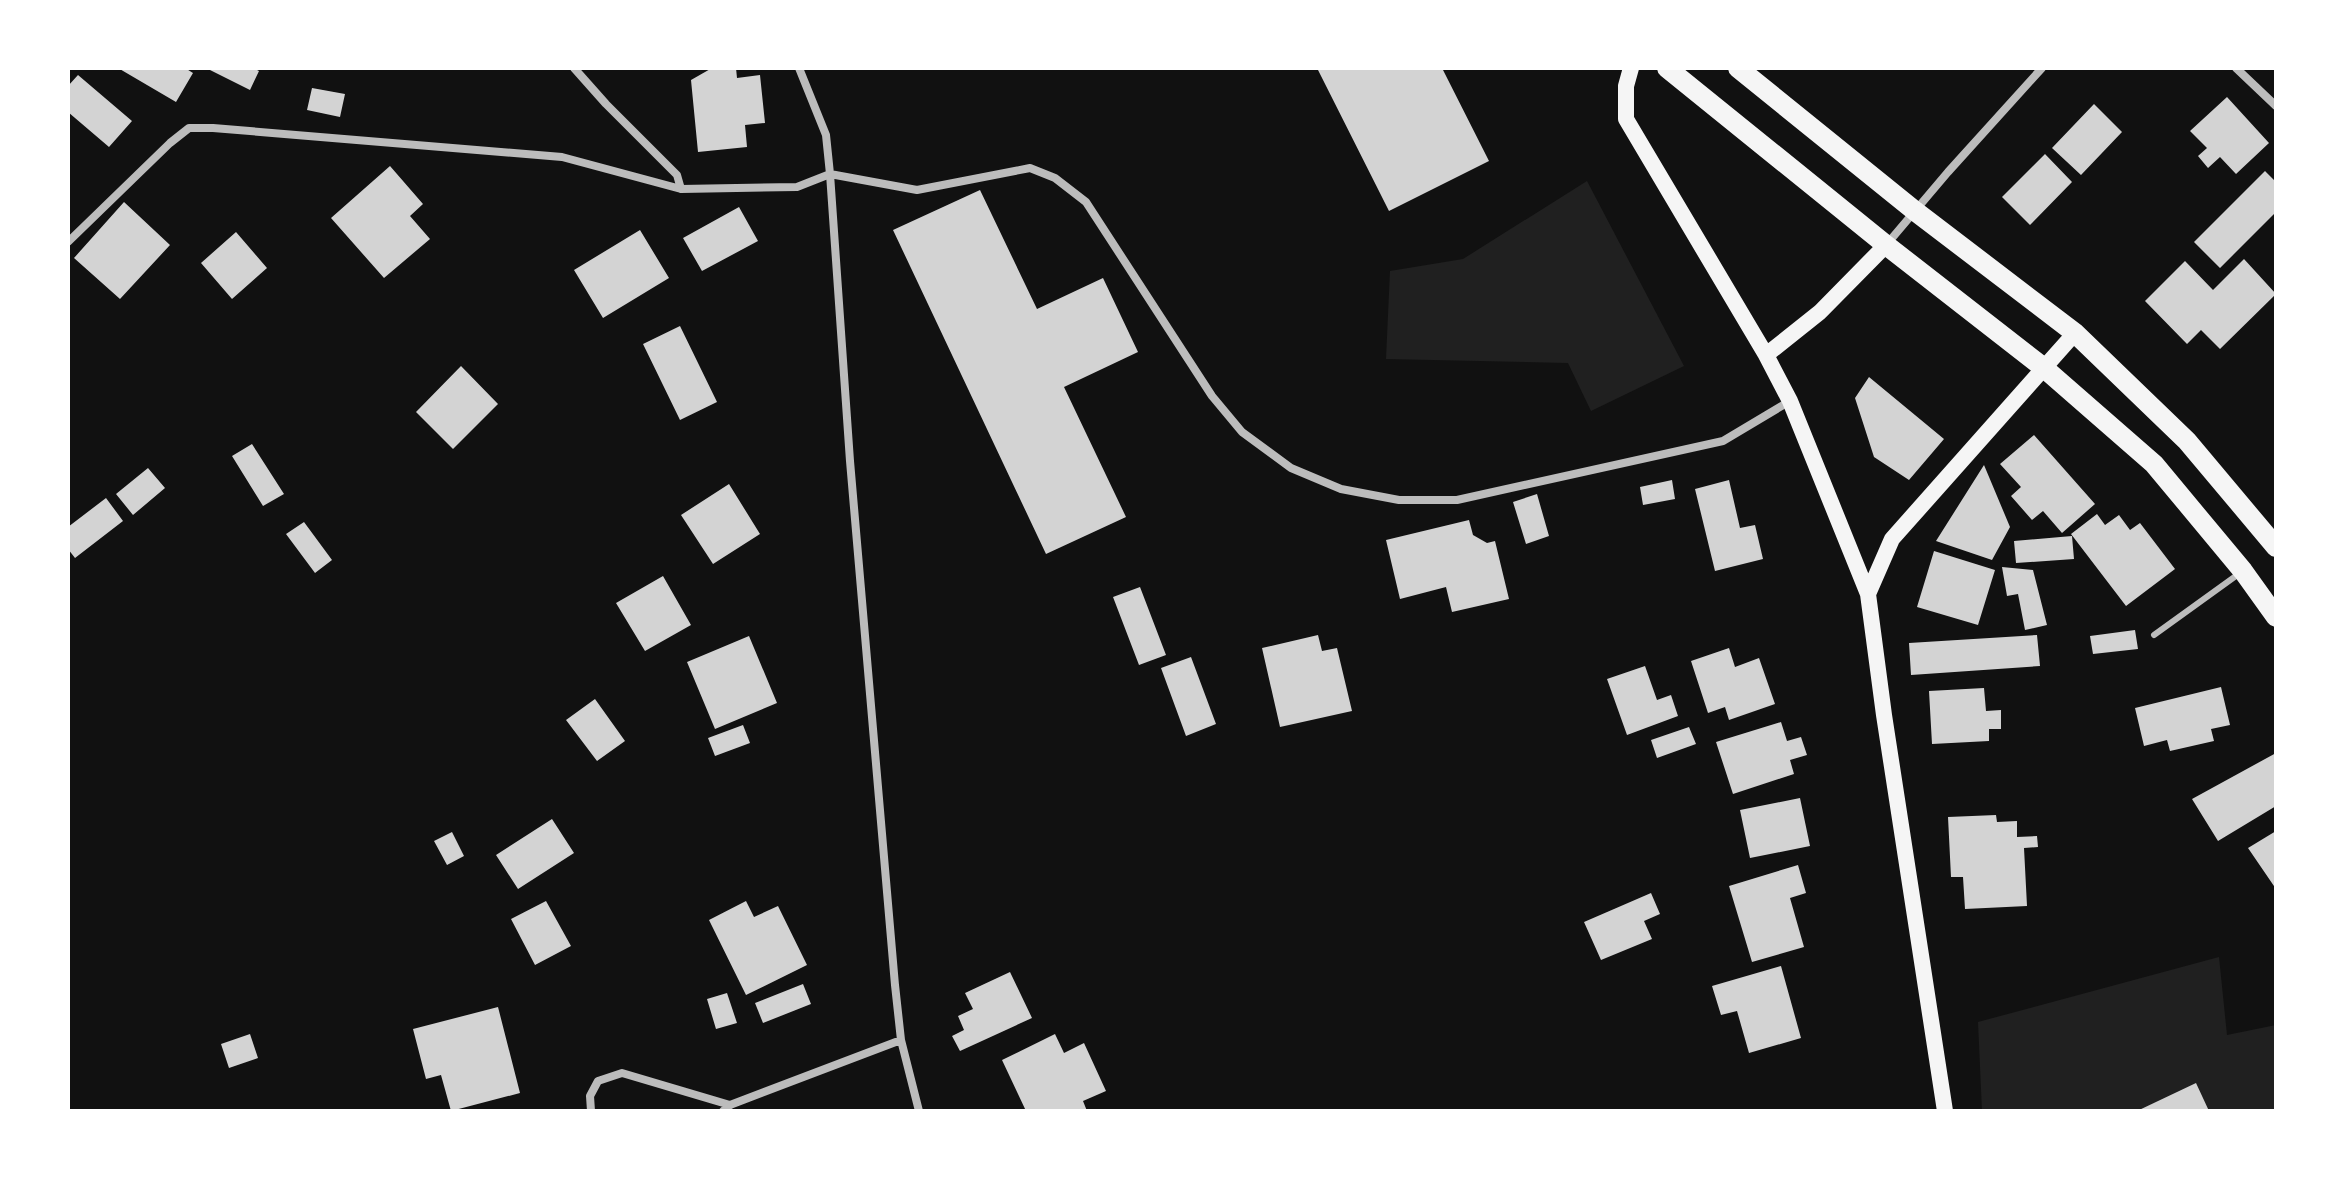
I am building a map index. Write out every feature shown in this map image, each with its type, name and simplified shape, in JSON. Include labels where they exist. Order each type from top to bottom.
[{"type":"main road","points":[[1631,68],[1626,86],[1626,119],[1790,401],[1868,594],[1945,1111]]},
{"type":"main road","points":[[1667,68],[2044,368],[2154,464],[2243,571],[2276,617]]},
{"type":"main road","points":[[1738,68],[1915,211],[2075,333],[2187,441],[2276,547]]},
{"type":"main road","points":[[1766,355],[1820,312],[1886,245]]},
{"type":"main road","points":[[1868,594],[1892,539],[2075,333]]},
{"type":"street","points":[[574,68],[677,175],[681,189]]},
{"type":"street","points":[[799,68],[826,135],[850,461],[901,1040],[919,1111]]},
{"type":"street","points":[[1886,245],[2042,68]]},
{"type":"street","points":[[2236,68],[2276,106]]},
{"type":"street","points":[[68,242],[189,128],[562,157],[681,189],[797,187],[830,174],[917,190],[1030,168],[1055,178],[1086,202],[1212,396],[1242,432],[1291,468],[1341,489],[1399,500],[1457,500],[1723,441],[1790,401]]},
{"type":"street","points":[[591,1111],[590,1096],[598,1081],[622,1073],[726,1108],[901,1040]]},
{"type":"lane","points":[[2154,635],[2243,571]]},
{"type":"shaded area","points":[[1587,181],[1684,366],[1591,411],[1568,363],[1386,359],[1390,271],[1463,259]]},
{"type":"shaded area","points":[[2219,957],[2227,1035],[2276,1025],[2276,1111],[1982,1111],[1978,1022]]},
{"type":"building","points":[[118,68],[185,68],[193,73],[176,102]]},
{"type":"building","points":[[206,68],[253,68],[259,71],[250,90]]},
{"type":"building","points":[[712,68],[736,68],[737,78],[760,75],[765,123],[745,125],[747,147],[698,152],[691,80]]},
{"type":"building","points":[[1317,68],[1442,68],[1489,161],[1389,211]]},
{"type":"building","points":[[78,75],[132,121],[109,147],[68,112],[68,86]]},
{"type":"building","points":[[312,88],[345,94],[340,117],[307,110]]},
{"type":"building","points":[[2227,97],[2269,143],[2236,174],[2220,157],[2208,168],[2198,156],[2207,148],[2190,131]]},
{"type":"building","points":[[2094,104],[2122,132],[2081,175],[2052,148]]},
{"type":"building","points":[[2045,154],[2072,182],[2030,225],[2002,197]]},
{"type":"building","points":[[390,166],[423,204],[410,216],[430,239],[384,278],[331,218]]},
{"type":"building","points":[[2265,171],[2276,182],[2276,212],[2220,268],[2194,242]]},
{"type":"building","points":[[980,190],[1037,309],[1103,278],[1138,352],[1064,387],[1126,517],[1046,554],[893,230]]},
{"type":"building","points":[[124,202],[170,245],[120,299],[74,258]]},
{"type":"building","points":[[739,207],[758,241],[702,271],[683,238]]},
{"type":"building","points":[[640,230],[669,278],[603,318],[574,270]]},
{"type":"building","points":[[236,232],[267,268],[232,299],[201,263]]},
{"type":"building","points":[[2244,259],[2276,294],[2220,349],[2201,330],[2187,344],[2145,301],[2185,261],[2213,290]]},
{"type":"building","points":[[680,326],[717,402],[680,420],[643,344]]},
{"type":"building","points":[[461,366],[498,404],[453,449],[416,412]]},
{"type":"building","points":[[1869,377],[1944,439],[1909,480],[1874,457],[1855,398]]},
{"type":"building","points":[[2034,435],[2095,504],[2062,533],[2043,511],[2032,520],[2011,496],[2021,487],[2000,464]]},
{"type":"building","points":[[252,444],[284,494],[263,506],[232,456]]},
{"type":"building","points":[[1984,465],[2010,527],[1992,560],[1936,541]]},
{"type":"building","points":[[148,468],[165,488],[133,515],[116,494]]},
{"type":"building","points":[[1672,480],[1675,499],[1643,505],[1640,487]]},
{"type":"building","points":[[1729,480],[1740,528],[1755,525],[1763,559],[1715,571],[1695,489]]},
{"type":"building","points":[[729,484],[760,534],[713,564],[681,515]]},
{"type":"building","points":[[1537,494],[1549,536],[1526,544],[1513,502]]},
{"type":"building","points":[[106,498],[123,521],[75,558],[68,549],[68,527]]},
{"type":"building","points":[[2097,514],[2105,525],[2119,515],[2130,530],[2140,523],[2175,569],[2126,606],[2071,534]]},
{"type":"building","points":[[1469,520],[1473,535],[1487,543],[1495,541],[1509,599],[1452,612],[1446,587],[1400,599],[1386,540]]},
{"type":"building","points":[[304,522],[332,560],[315,573],[286,534]]},
{"type":"building","points":[[2072,536],[2074,559],[2016,563],[2014,541]]},
{"type":"building","points":[[1934,551],[1995,570],[1978,625],[1917,607]]},
{"type":"building","points":[[2002,567],[2033,570],[2047,625],[2025,630],[2018,594],[2007,596]]},
{"type":"building","points":[[663,576],[691,625],[645,651],[616,603]]},
{"type":"building","points":[[1140,587],[1166,655],[1139,665],[1113,597]]},
{"type":"building","points":[[2135,630],[2138,649],[2093,654],[2090,636]]},
{"type":"building","points":[[1318,635],[1322,651],[1337,648],[1352,711],[1280,727],[1262,648]]},
{"type":"building","points":[[2037,635],[2040,666],[1911,675],[1909,643]]},
{"type":"building","points":[[749,636],[777,703],[715,729],[687,662]]},
{"type":"building","points":[[1729,648],[1735,667],[1759,658],[1775,704],[1729,720],[1725,707],[1708,713],[1691,661]]},
{"type":"building","points":[[1191,657],[1216,724],[1186,736],[1161,668]]},
{"type":"building","points":[[1645,666],[1657,700],[1671,695],[1678,716],[1627,735],[1607,679]]},
{"type":"building","points":[[2221,687],[2230,725],[2211,729],[2214,741],[2170,751],[2167,740],[2144,746],[2135,708]]},
{"type":"building","points":[[1984,688],[1986,711],[2001,710],[2001,729],[1989,729],[1989,741],[1932,744],[1929,691]]},
{"type":"building","points":[[595,699],[625,741],[597,761],[566,720]]},
{"type":"building","points":[[1781,722],[1787,741],[1801,737],[1807,755],[1790,760],[1794,774],[1733,794],[1716,742]]},
{"type":"building","points":[[743,725],[750,743],[715,756],[708,738]]},
{"type":"building","points":[[1689,727],[1696,744],[1657,758],[1651,740]]},
{"type":"building","points":[[2276,753],[2276,806],[2218,841],[2192,799]]},
{"type":"building","points":[[1800,798],[1810,846],[1750,858],[1740,810]]},
{"type":"building","points":[[1996,815],[1997,822],[2017,821],[2017,837],[2037,836],[2038,847],[2024,848],[2027,906],[1965,909],[1963,877],[1951,877],[1948,817]]},
{"type":"building","points":[[552,819],[574,853],[518,889],[496,855]]},
{"type":"building","points":[[2276,831],[2276,889],[2248,848]]},
{"type":"building","points":[[452,832],[464,856],[447,865],[434,841]]},
{"type":"building","points":[[1798,865],[1806,893],[1790,898],[1804,947],[1752,962],[1729,886]]},
{"type":"building","points":[[1651,893],[1660,914],[1644,921],[1652,939],[1601,960],[1584,922]]},
{"type":"building","points":[[546,901],[571,946],[535,965],[511,919]]},
{"type":"building","points":[[746,901],[754,917],[778,906],[807,965],[746,995],[709,920]]},
{"type":"building","points":[[1781,966],[1801,1038],[1749,1053],[1737,1011],[1721,1015],[1712,986]]},
{"type":"building","points":[[1010,972],[1032,1018],[960,1051],[952,1036],[964,1030],[958,1016],[973,1009],[965,993]]},
{"type":"building","points":[[803,984],[811,1004],[763,1023],[755,1003]]},
{"type":"building","points":[[727,993],[737,1023],[716,1029],[707,999]]},
{"type":"building","points":[[498,1007],[520,1093],[451,1111],[441,1075],[426,1079],[413,1029]]},
{"type":"building","points":[[250,1034],[258,1058],[229,1068],[221,1044]]},
{"type":"building","points":[[1055,1034],[1064,1053],[1084,1043],[1106,1091],[1083,1101],[1087,1111],[1026,1111],[1002,1060]]},
{"type":"building","points":[[2196,1083],[2209,1111],[2137,1111]]}]
